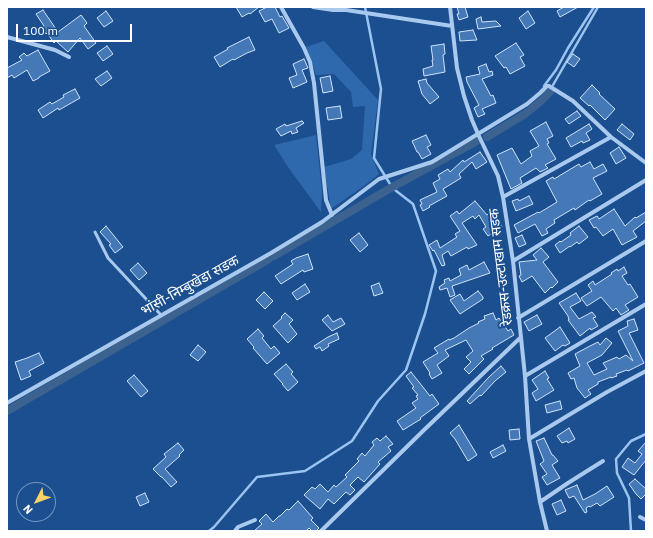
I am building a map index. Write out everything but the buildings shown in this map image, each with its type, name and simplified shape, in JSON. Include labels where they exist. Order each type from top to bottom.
[{"type":"street","points":[[281,7],[304,48],[310,62],[314,83],[326,200],[332,215]]},
{"type":"street","points":[[313,7],[346,10],[452,26]]},
{"type":"street","name":"रेडक्रस-उल्टाखाम सडक","points":[[450,7],[457,68],[464,96],[472,120],[498,176],[503,198],[513,261],[525,376],[529,439],[540,502],[547,531]]},
{"type":"street","points":[[7,37],[55,50],[69,57]]},
{"type":"street","points":[[478,134],[527,104],[547,86],[549,86],[573,101],[611,137],[646,163]]},
{"type":"street","name":"भांसी-निम्बुखेडा सडक","points":[[7,403],[271,253],[332,215],[379,179],[432,162],[478,134]]},
{"type":"street","points":[[503,198],[611,137]]},
{"type":"street","points":[[513,261],[646,180]]},
{"type":"street","points":[[518,318],[646,241]]},
{"type":"street","points":[[525,376],[646,304]]},
{"type":"street","points":[[320,531],[520,338]]},
{"type":"street","points":[[529,439],[607,392],[646,371]]},
{"type":"street","points":[[540,502],[603,461]]},
{"type":"street","points":[[640,517],[646,520]]},
{"type":"street","points":[[234,531],[238,527],[255,520]]},
{"type":"lane","points":[[95,232],[108,258],[161,315]]},
{"type":"shaded area","points":[[324,41],[378,100],[371,154],[379,174],[331,209],[324,167],[351,159],[362,150],[365,106],[353,107],[351,92],[334,74],[316,75],[306,47]]},
{"type":"shaded area","points":[[316,135],[322,191],[321,212],[290,170],[274,145]]},
{"type":"waterway","points":[[209,531],[257,477],[305,471],[352,441],[378,401],[406,370],[425,314],[436,271],[413,204],[395,190],[374,158],[381,89],[365,7]]},
{"type":"waterway","points":[[544,86],[556,70],[594,7]]},
{"type":"waterway","points":[[553,85],[598,7]]},
{"type":"waterway","points":[[487,137],[525,114],[550,92]]},
{"type":"waterway","points":[[274,256],[389,189],[477,141]]},
{"type":"waterway","points":[[7,411],[269,259]]},
{"type":"waterway","points":[[631,531],[629,498],[617,473],[616,459],[631,441],[646,434]]}]
